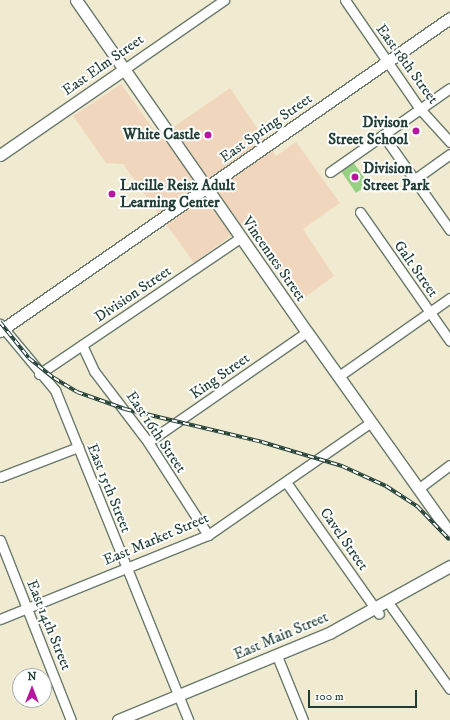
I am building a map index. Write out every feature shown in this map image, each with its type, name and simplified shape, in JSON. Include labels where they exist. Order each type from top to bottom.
[{"type":"main road","name":"Vincennes Street","points":[[76,0],[370,422],[450,533]]},
{"type":"main road","name":"East Spring Street","points":[[1,328],[450,18]]},
{"type":"main road","name":"East Elm Street","points":[[0,156],[124,70]]},
{"type":"main road","name":"East Main Street","points":[[118,720],[180,699],[278,659],[336,638],[450,566]]},
{"type":"main road","name":"East Main Street","points":[[389,604],[450,571]]},
{"type":"main road","name":"East Main Street","points":[[137,720],[180,699]]},
{"type":"street","name":"East Elm Street","points":[[124,70],[224,0]]},
{"type":"street","name":"East 18th Street","points":[[345,0],[420,109],[450,142]]},
{"type":"street","points":[[330,172],[450,88]]},
{"type":"street","points":[[383,135],[450,230]]},
{"type":"street","points":[[415,179],[450,154]]},
{"type":"street","name":"Galt Street","points":[[360,212],[450,341]]},
{"type":"street","name":"Division Street","points":[[39,374],[242,237]]},
{"type":"street","points":[[339,376],[450,298]]},
{"type":"street","name":"East 15th Street","points":[[1,328],[39,374],[52,383],[188,720]]},
{"type":"street","name":"King Street","points":[[148,442],[307,332]]},
{"type":"street","name":"East 16th Street","points":[[82,345],[94,371],[148,442],[208,535]]},
{"type":"street","name":"East Market Street","points":[[0,619],[208,535],[370,422]]},
{"type":"street","points":[[0,478],[78,447]]},
{"type":"street","points":[[418,489],[450,465]]},
{"type":"street","name":"Cavel Street","points":[[286,482],[377,611]]},
{"type":"street","name":"East 14th Street","points":[[0,540],[71,720]]},
{"type":"street","points":[[389,604],[450,689]]},
{"type":"street","points":[[278,659],[302,720]]},
{"type":"shaded area","points":[[121,84],[159,137],[230,88],[276,156],[296,142],[340,203],[303,229],[334,276],[301,300],[248,223],[194,263],[123,164],[106,163],[73,116]]},
{"type":"green space","name":"Division Street Park","points":[[353,162],[369,184],[356,193],[341,171]]},
{"type":"railway","points":[[0,322],[29,358],[54,378],[77,392],[125,409],[262,442],[342,466],[386,486],[417,506],[450,540]]},
{"type":"place","name":"Divison Street School","points":[[416,131]]},
{"type":"place","name":"White Castle","points":[[208,135]]},
{"type":"place","name":"Division Street Park","points":[[355,177]]},
{"type":"place","name":"Lucille Reisz Adult Learning Center","points":[[112,194]]}]
